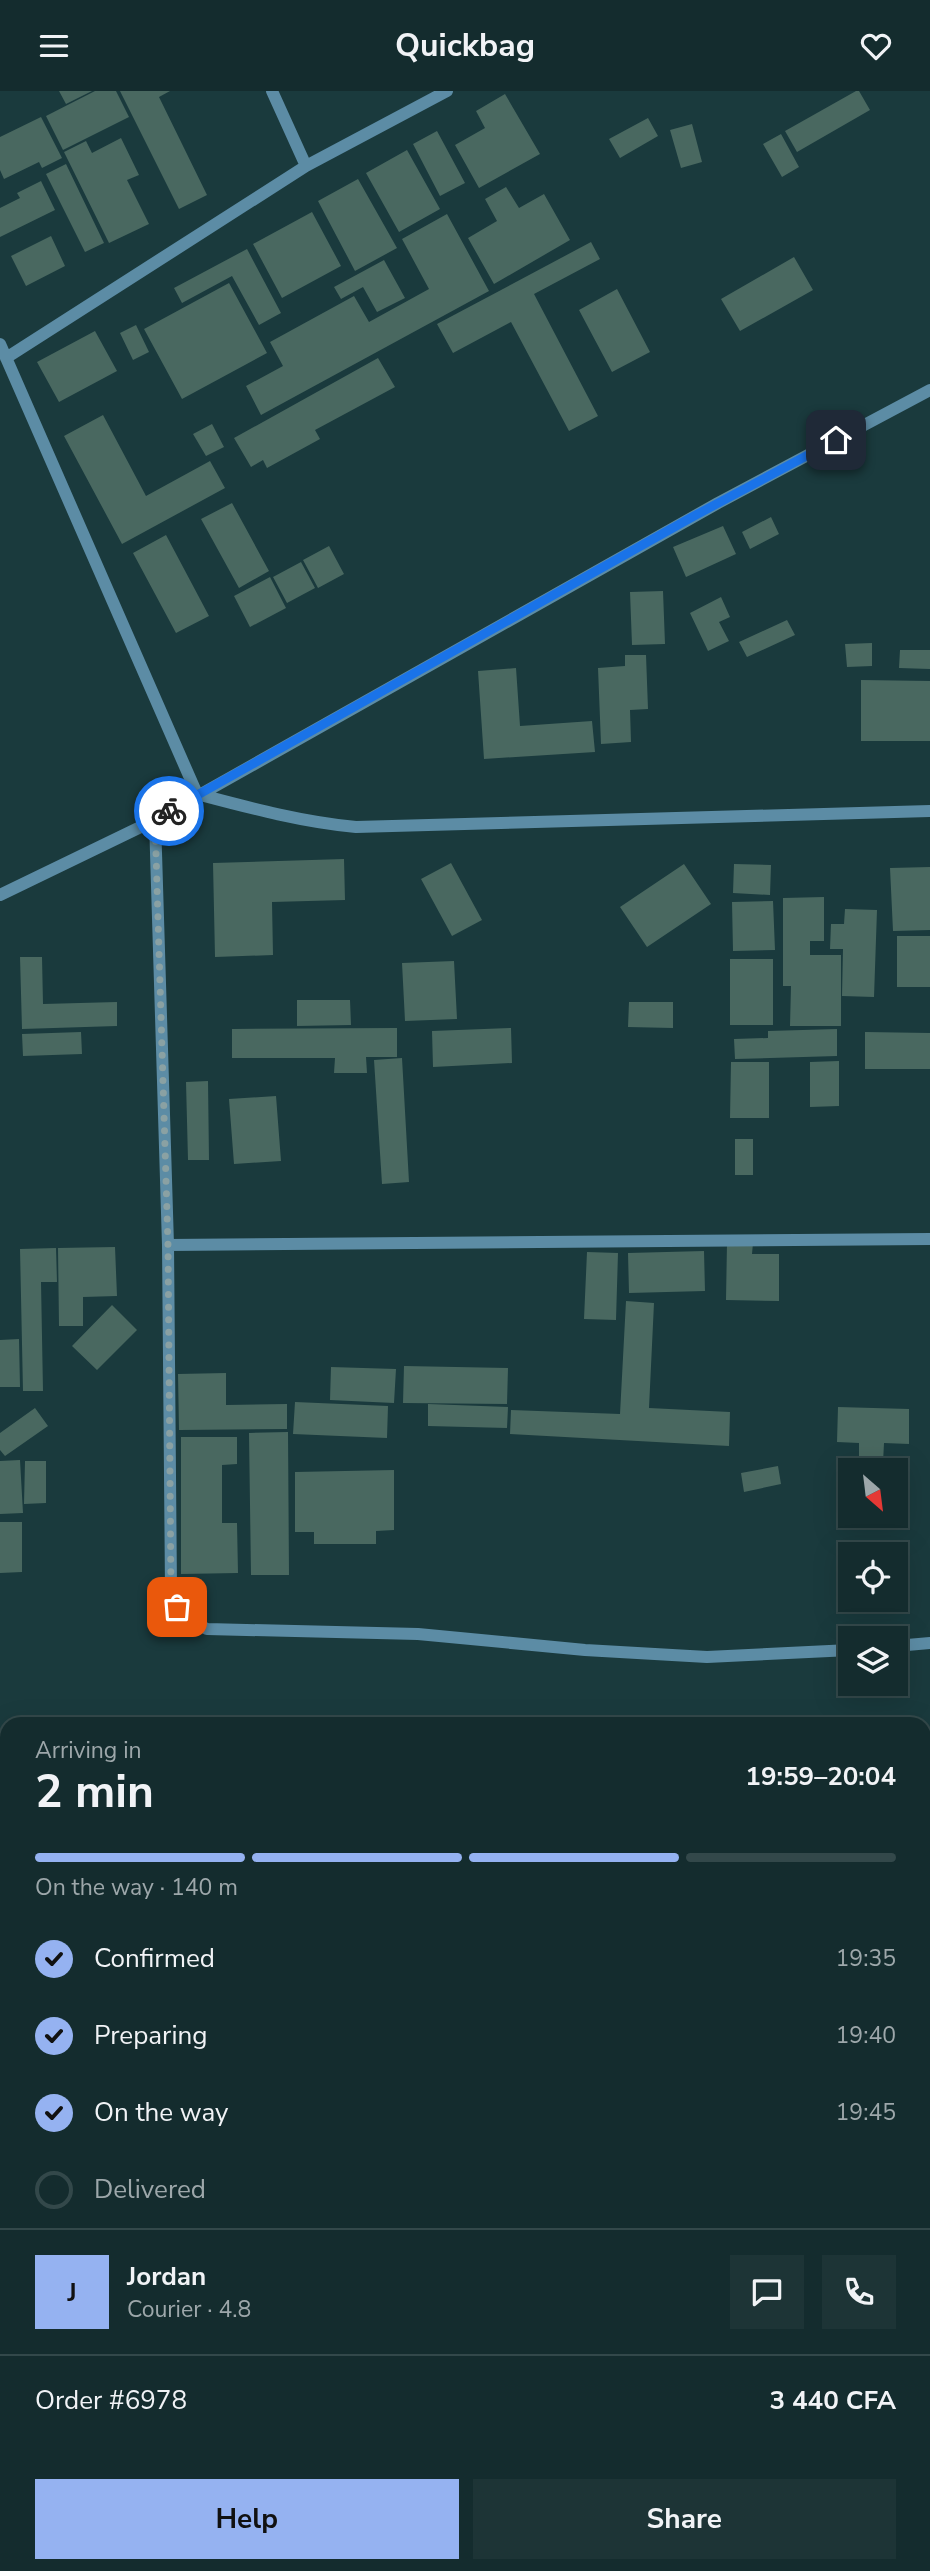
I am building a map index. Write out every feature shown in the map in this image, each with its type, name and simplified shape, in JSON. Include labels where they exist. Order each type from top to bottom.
[{"type":"street","points":[[272,91],[306,166]]},
{"type":"street","points":[[6,358],[306,166],[447,91]]},
{"type":"street","points":[[0,344],[197,794]]},
{"type":"street","points":[[0,895],[155,820],[718,503],[930,390]]},
{"type":"street","points":[[197,794],[278,816],[317,824],[356,827],[930,811]]},
{"type":"street","points":[[155,820],[168,1245],[171,1590],[177,1607],[192,1622],[207,1629],[418,1634],[585,1650],[707,1657],[838,1651]]},
{"type":"street","points":[[168,1245],[930,1239]]},
{"type":"street","points":[[908,1645],[930,1643]]},
{"type":"building","points":[[59,91],[92,91],[66,104]]},
{"type":"building","points":[[95,91],[116,91],[129,117],[63,150],[46,116]]},
{"type":"building","points":[[120,91],[170,91],[159,97],[207,195],[179,209]]},
{"type":"building","points":[[859,91],[870,110],[797,152],[785,131]]},
{"type":"building","points":[[505,94],[540,154],[479,188],[455,145],[485,128],[476,111]]},
{"type":"building","points":[[41,117],[62,158],[42,168],[39,162],[4,179],[0,170],[0,137]]},
{"type":"building","points":[[648,118],[658,136],[620,158],[609,139]]},
{"type":"building","points":[[692,124],[702,162],[681,168],[670,130]]},
{"type":"building","points":[[437,131],[465,183],[440,196],[413,144]]},
{"type":"building","points":[[781,134],[799,167],[782,177],[763,144]]},
{"type":"building","points":[[121,138],[139,175],[127,180],[149,224],[109,243],[64,152],[86,141],[92,153]]},
{"type":"building","points":[[407,150],[440,209],[399,232],[366,173]]},
{"type":"building","points":[[66,164],[104,243],[85,252],[46,174]]},
{"type":"building","points":[[358,179],[397,248],[355,271],[318,201]]},
{"type":"building","points":[[41,181],[55,210],[0,237],[0,208],[20,198],[17,193]]},
{"type":"building","points":[[506,187],[519,208],[544,194],[570,240],[494,284],[468,238],[497,221],[485,199]]},
{"type":"building","points":[[312,212],[341,266],[282,298],[253,244]]},
{"type":"building","points":[[447,214],[489,291],[261,415],[246,386],[283,366],[270,342],[354,296],[369,322],[429,289],[402,239]]},
{"type":"building","points":[[51,236],[65,266],[26,286],[11,256]]},
{"type":"building","points":[[591,242],[600,259],[534,294],[598,416],[569,431],[511,322],[453,353],[437,324]]},
{"type":"building","points":[[247,249],[281,313],[259,325],[232,276],[182,303],[174,288]]},
{"type":"building","points":[[794,257],[813,290],[740,331],[721,299]]},
{"type":"building","points":[[384,260],[405,298],[377,312],[363,287],[341,299],[334,287]]},
{"type":"building","points":[[229,283],[267,353],[182,399],[144,329]]},
{"type":"building","points":[[617,289],[650,352],[612,372],[579,310]]},
{"type":"building","points":[[136,325],[149,352],[133,360],[120,333]]},
{"type":"building","points":[[95,331],[117,371],[59,402],[37,362]]},
{"type":"building","points":[[378,358],[395,387],[315,430],[320,439],[267,468],[263,460],[251,467],[234,438]]},
{"type":"building","points":[[103,415],[146,496],[210,461],[225,488],[122,544],[64,436]]},
{"type":"building","points":[[212,424],[224,447],[206,456],[193,434]]},
{"type":"building","points":[[232,503],[269,571],[239,588],[201,519]]},
{"type":"building","points":[[771,517],[779,534],[750,549],[742,532]]},
{"type":"building","points":[[723,526],[736,554],[686,577],[673,547]]},
{"type":"building","points":[[166,535],[209,616],[176,633],[133,553]]},
{"type":"building","points":[[329,546],[344,574],[318,588],[303,560]]},
{"type":"building","points":[[301,562],[315,588],[287,603],[273,577]]},
{"type":"building","points":[[270,577],[286,608],[250,627],[234,596]]},
{"type":"building","points":[[663,591],[665,644],[632,645],[630,592]]},
{"type":"building","points":[[721,597],[730,617],[719,622],[729,641],[708,651],[690,613]]},
{"type":"building","points":[[787,620],[795,635],[747,657],[739,642]]},
{"type":"building","points":[[872,643],[872,666],[847,667],[845,644]]},
{"type":"building","points":[[900,650],[930,650],[930,669],[899,668]]},
{"type":"building","points":[[625,655],[646,655],[648,709],[630,710],[631,742],[601,744],[598,668],[625,666]]},
{"type":"building","points":[[516,668],[520,726],[592,721],[595,752],[484,759],[478,671]]},
{"type":"building","points":[[861,680],[930,681],[930,741],[861,741]]},
{"type":"building","points":[[344,859],[345,900],[272,902],[273,955],[215,957],[213,863]]},
{"type":"building","points":[[451,863],[482,920],[452,936],[421,879]]},
{"type":"building","points":[[684,864],[711,904],[647,947],[620,907]]},
{"type":"building","points":[[734,864],[771,865],[770,895],[733,893]]},
{"type":"building","points":[[930,867],[930,930],[893,931],[890,868]]},
{"type":"building","points":[[824,897],[824,941],[810,941],[810,955],[841,955],[841,1026],[790,1026],[791,986],[783,986],[783,898]]},
{"type":"building","points":[[773,901],[775,950],[733,951],[732,902]]},
{"type":"building","points":[[845,909],[877,910],[874,997],[842,996],[843,949],[830,949],[831,924],[844,924]]},
{"type":"building","points":[[897,936],[930,936],[930,987],[897,987]]},
{"type":"building","points":[[20,957],[42,957],[43,1004],[117,1002],[117,1026],[22,1029]]},
{"type":"building","points":[[730,959],[773,959],[773,1025],[730,1025]]},
{"type":"building","points":[[454,961],[457,1019],[405,1021],[402,963]]},
{"type":"building","points":[[297,1000],[350,1000],[351,1025],[297,1026]]},
{"type":"building","points":[[629,1002],[673,1002],[673,1028],[628,1027]]},
{"type":"building","points":[[397,1028],[397,1057],[366,1057],[367,1073],[334,1073],[335,1058],[232,1058],[232,1029]]},
{"type":"building","points":[[511,1028],[512,1063],[433,1067],[432,1031]]},
{"type":"building","points":[[837,1029],[837,1056],[735,1059],[734,1039],[768,1038],[768,1031]]},
{"type":"building","points":[[81,1032],[82,1054],[23,1056],[22,1034]]},
{"type":"building","points":[[865,1032],[930,1033],[930,1069],[865,1069]]},
{"type":"building","points":[[402,1058],[409,1182],[382,1184],[374,1060]]},
{"type":"building","points":[[839,1061],[839,1106],[810,1107],[810,1062]]},
{"type":"building","points":[[731,1062],[769,1062],[769,1118],[730,1118]]},
{"type":"building","points":[[208,1081],[209,1160],[188,1160],[186,1082]]},
{"type":"building","points":[[276,1096],[281,1161],[234,1164],[229,1099]]},
{"type":"building","points":[[735,1139],[753,1139],[753,1175],[735,1175]]},
{"type":"building","points":[[727,1243],[753,1243],[752,1254],[779,1254],[779,1301],[726,1300]]},
{"type":"building","points":[[115,1247],[117,1296],[83,1297],[83,1326],[59,1326],[58,1248]]},
{"type":"building","points":[[56,1248],[57,1282],[41,1282],[43,1391],[23,1391],[20,1249]]},
{"type":"building","points":[[704,1251],[705,1291],[629,1293],[628,1253]]},
{"type":"building","points":[[587,1252],[618,1253],[616,1320],[584,1319]]},
{"type":"building","points":[[626,1301],[654,1303],[649,1408],[730,1412],[729,1446],[510,1434],[511,1410],[620,1414]]},
{"type":"building","points":[[112,1305],[137,1330],[97,1370],[72,1346]]},
{"type":"building","points":[[19,1339],[20,1387],[0,1387],[0,1340]]},
{"type":"building","points":[[404,1366],[508,1368],[507,1404],[403,1403]]},
{"type":"building","points":[[331,1367],[396,1369],[394,1403],[330,1400]]},
{"type":"building","points":[[226,1373],[226,1405],[287,1404],[287,1429],[179,1430],[178,1374]]},
{"type":"building","points":[[295,1402],[388,1406],[387,1438],[293,1434]]},
{"type":"building","points":[[428,1404],[508,1407],[507,1428],[428,1426]]},
{"type":"building","points":[[838,1407],[909,1409],[909,1444],[884,1443],[883,1458],[859,1458],[859,1443],[837,1442]]},
{"type":"building","points":[[35,1408],[48,1426],[5,1456],[0,1450],[0,1433]]},
{"type":"building","points":[[288,1432],[289,1575],[251,1575],[249,1433]]},
{"type":"building","points":[[181,1437],[237,1437],[237,1464],[222,1465],[222,1523],[237,1523],[238,1573],[181,1574]]},
{"type":"building","points":[[20,1460],[23,1513],[0,1514],[0,1461]]},
{"type":"building","points":[[25,1461],[46,1461],[46,1503],[24,1504]]},
{"type":"building","points":[[778,1466],[781,1484],[744,1492],[741,1473]]},
{"type":"building","points":[[394,1470],[394,1530],[376,1531],[376,1544],[314,1544],[314,1532],[295,1532],[295,1472]]},
{"type":"building","points":[[0,1522],[22,1522],[22,1572],[0,1573]]},
{"type":"way so far","points":[[169,811],[155,820],[168,1245],[171,1590],[177,1607]]},
{"type":"route","points":[[169,811],[694,516],[836,440]]}]
